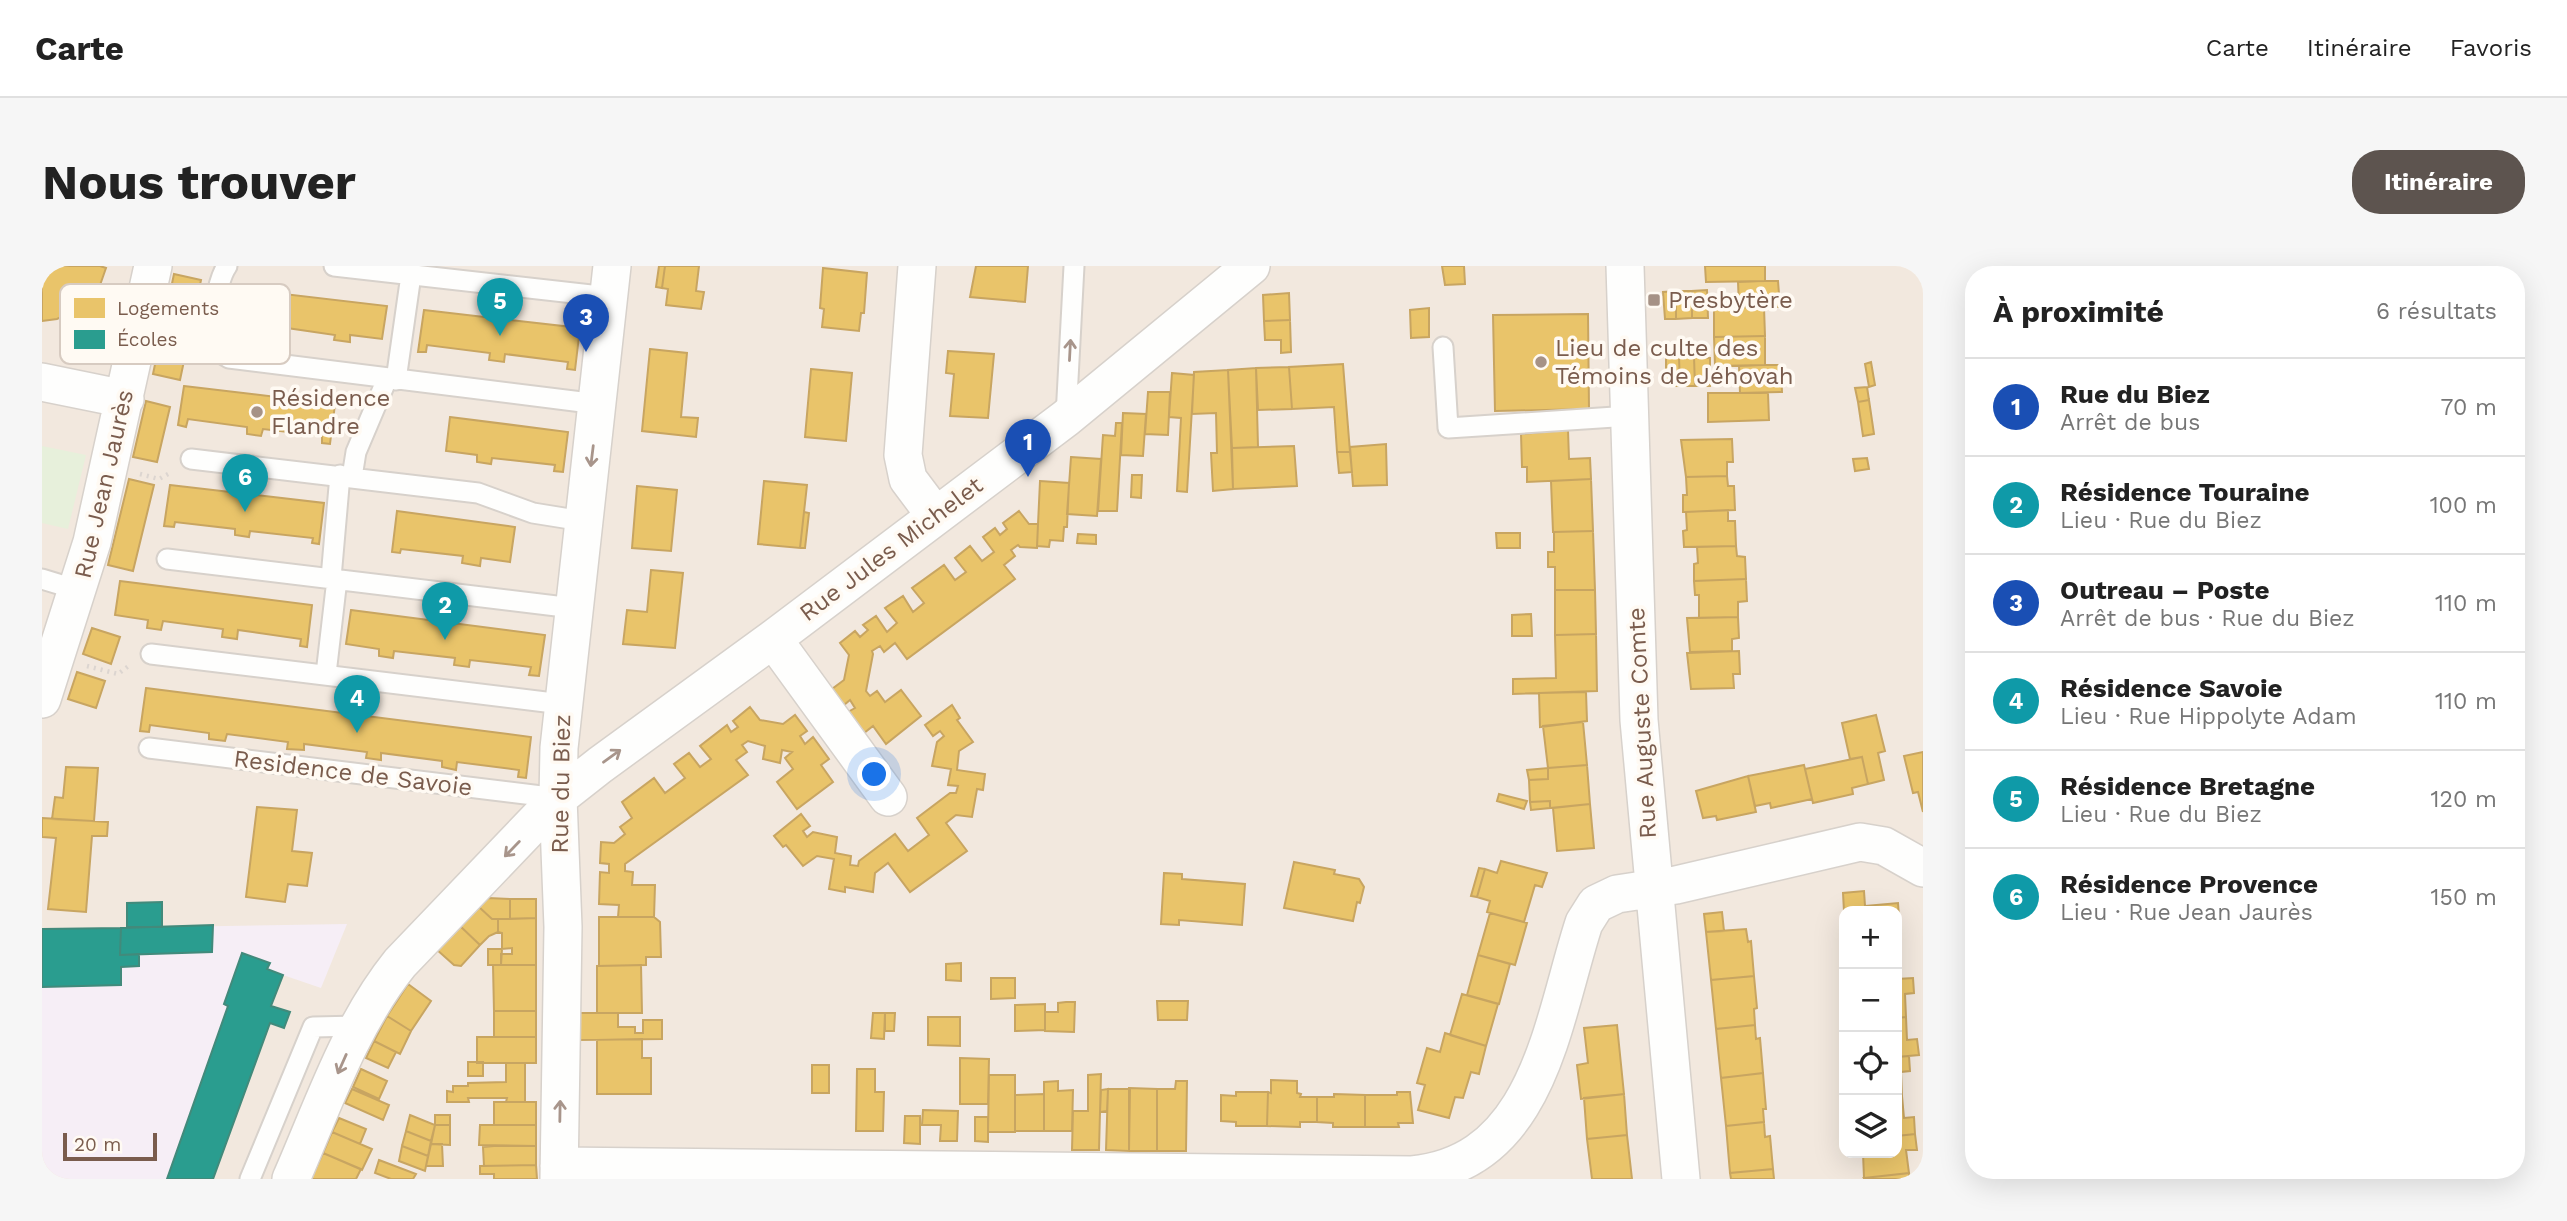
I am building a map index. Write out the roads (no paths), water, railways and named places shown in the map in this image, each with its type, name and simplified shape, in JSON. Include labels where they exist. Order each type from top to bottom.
[{"type":"street","name":"Rue Jean Jaurès","points":[[149,284],[153,266]]},
{"type":"street","points":[[916,266],[902,455],[908,479],[935,515]]},
{"type":"street","name":"Rue Jules Michelet","points":[[291,1179],[359,1026],[379,991],[400,963],[558,798],[1066,418],[1251,266]]},
{"type":"street","name":"Rue Auguste Comte","points":[[1625,266],[1638,700],[1681,1179]]},
{"type":"street","name":"Rue du Biez","points":[[559,1173],[563,928],[558,798],[562,704],[610,282]]},
{"type":"street","name":"Rue Jean Jaurès","points":[[42,699],[97,523],[132,364]]},
{"type":"street","points":[[42,382],[125,399]]},
{"type":"street","points":[[773,639],[888,797]]},
{"type":"street","points":[[559,1173],[1238,1176],[1412,1175],[1452,1168],[1477,1154],[1510,1121],[1535,1082],[1579,937],[1589,913],[1596,904],[1617,894],[1860,842],[1884,846],[1923,868]]},
{"type":"lane","points":[[219,284],[220,276],[227,266]]},
{"type":"lane","points":[[334,266],[411,275],[610,282]]},
{"type":"lane","points":[[1066,418],[1074,266]]},
{"type":"lane","points":[[326,674],[346,476],[391,379],[411,275]]},
{"type":"lane","points":[[1443,347],[1448,428],[1630,416]]},
{"type":"lane","points":[[275,364],[598,404]]},
{"type":"lane","points":[[191,459],[478,493],[533,513],[583,521]]},
{"type":"lane","points":[[167,559],[573,608]]},
{"type":"lane","points":[[42,579],[78,590]]},
{"type":"lane","points":[[152,654],[562,704]]},
{"type":"lane","name":"Residence de Savoie","points":[[149,748],[558,798]]},
{"type":"lane","points":[[250,1179],[313,1027],[359,1026]]},
{"type":"place","name":"Presbytère","points":[[1654,300]]},
{"type":"place","name":"Résidence Bretagne","points":[[500,336]]},
{"type":"place","name":"Outreau – Poste","points":[[586,352]]},
{"type":"place","name":"Lieu de culte des Témoins de Jéhovah","points":[[1541,362]]},
{"type":"place","name":"Résidence Flandre","points":[[257,412]]},
{"type":"place","name":"Rue du Biez","points":[[1028,477]]},
{"type":"place","name":"Résidence Provence","points":[[245,512]]},
{"type":"place","name":"Résidence Touraine","points":[[445,640]]},
{"type":"place","name":"Résidence Savoie","points":[[357,733]]}]
